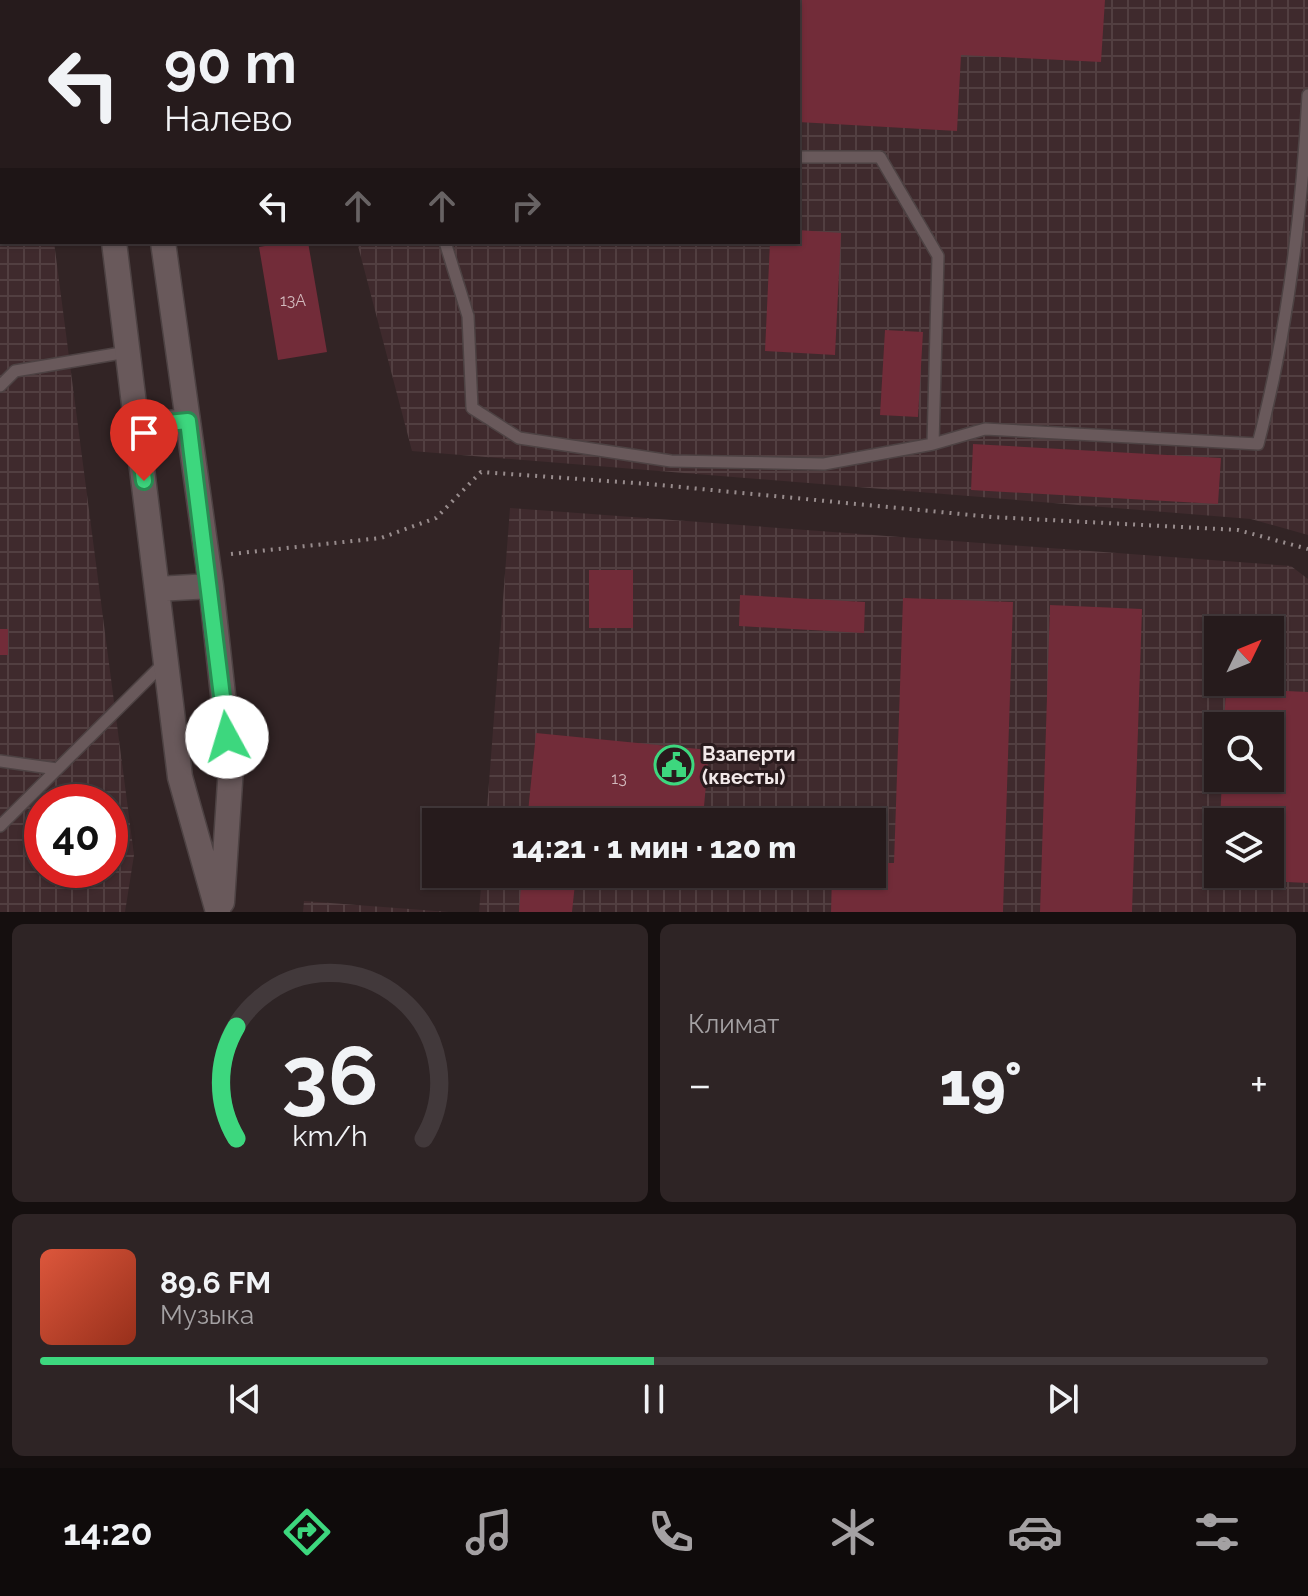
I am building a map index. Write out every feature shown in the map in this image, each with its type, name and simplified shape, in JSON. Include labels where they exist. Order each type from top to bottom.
[{"type":"street","points":[[114,244],[180,777],[219,912]]},
{"type":"street","points":[[163,244],[211,586],[231,767],[219,912]]},
{"type":"street","points":[[137,426],[188,421]]},
{"type":"street","points":[[157,589],[211,586]]},
{"type":"lane","points":[[446,244],[468,316],[472,408],[519,438],[671,461],[808,463],[933,444],[985,429],[1258,444],[1280,363],[1305,157],[1308,95]]},
{"type":"lane","points":[[800,157],[880,157],[938,256],[933,444]]},
{"type":"lane","points":[[0,386],[15,371],[128,352]]},
{"type":"lane","points":[[0,826],[164,663]]},
{"type":"lane","points":[[0,761],[57,769]]},
{"type":"path","points":[[207,557],[381,538],[436,518],[481,472],[992,517],[1238,530],[1308,549]]},
{"type":"shaded area","points":[[800,0],[1308,0],[1308,535],[1251,519],[412,451],[358,244],[800,244]]},
{"type":"shaded area","points":[[0,244],[54,244],[125,784],[24,784],[24,888],[128,888],[128,809],[134,855],[125,912],[0,912]]},
{"type":"shaded area","points":[[510,508],[1291,566],[1308,579],[1308,912],[479,912],[481,888],[886,888],[886,808],[487,808]]},
{"type":"shaded area","points":[[304,901],[449,912],[303,912]]},
{"type":"building","points":[[800,0],[1105,0],[1101,62],[961,55],[957,131],[800,122]]},
{"type":"building","points":[[800,230],[841,233],[835,355],[765,351],[770,244],[800,244]]},
{"type":"building","points":[[308,244],[327,352],[278,360],[259,247]]},
{"type":"building","points":[[885,330],[923,332],[918,417],[880,415]]},
{"type":"building","points":[[973,444],[1221,458],[1218,504],[971,490]]},
{"type":"building","points":[[589,570],[633,570],[633,628],[589,628]]},
{"type":"building","points":[[740,595],[865,602],[864,633],[739,626]]},
{"type":"building","points":[[903,598],[1013,602],[1003,912],[831,912],[832,888],[886,888],[886,863],[894,863]]},
{"type":"building","points":[[1050,605],[1142,609],[1132,912],[1040,912]]},
{"type":"building","points":[[0,629],[8,629],[8,655],[0,655]]},
{"type":"building","points":[[1284,691],[1308,692],[1308,883],[1284,882],[1284,808],[1221,808],[1221,792],[1284,792],[1284,712],[1225,712],[1226,696],[1284,696]]},
{"type":"building","points":[[536,733],[709,750],[704,808],[528,808]]},
{"type":"building","points":[[521,888],[575,888],[572,912],[519,912]]},
{"type":"place","name":"Взаперти (квесты)","points":[[674,765]]},
{"type":"route","points":[[144,481],[137,426],[188,421],[211,586],[227,737]]}]
